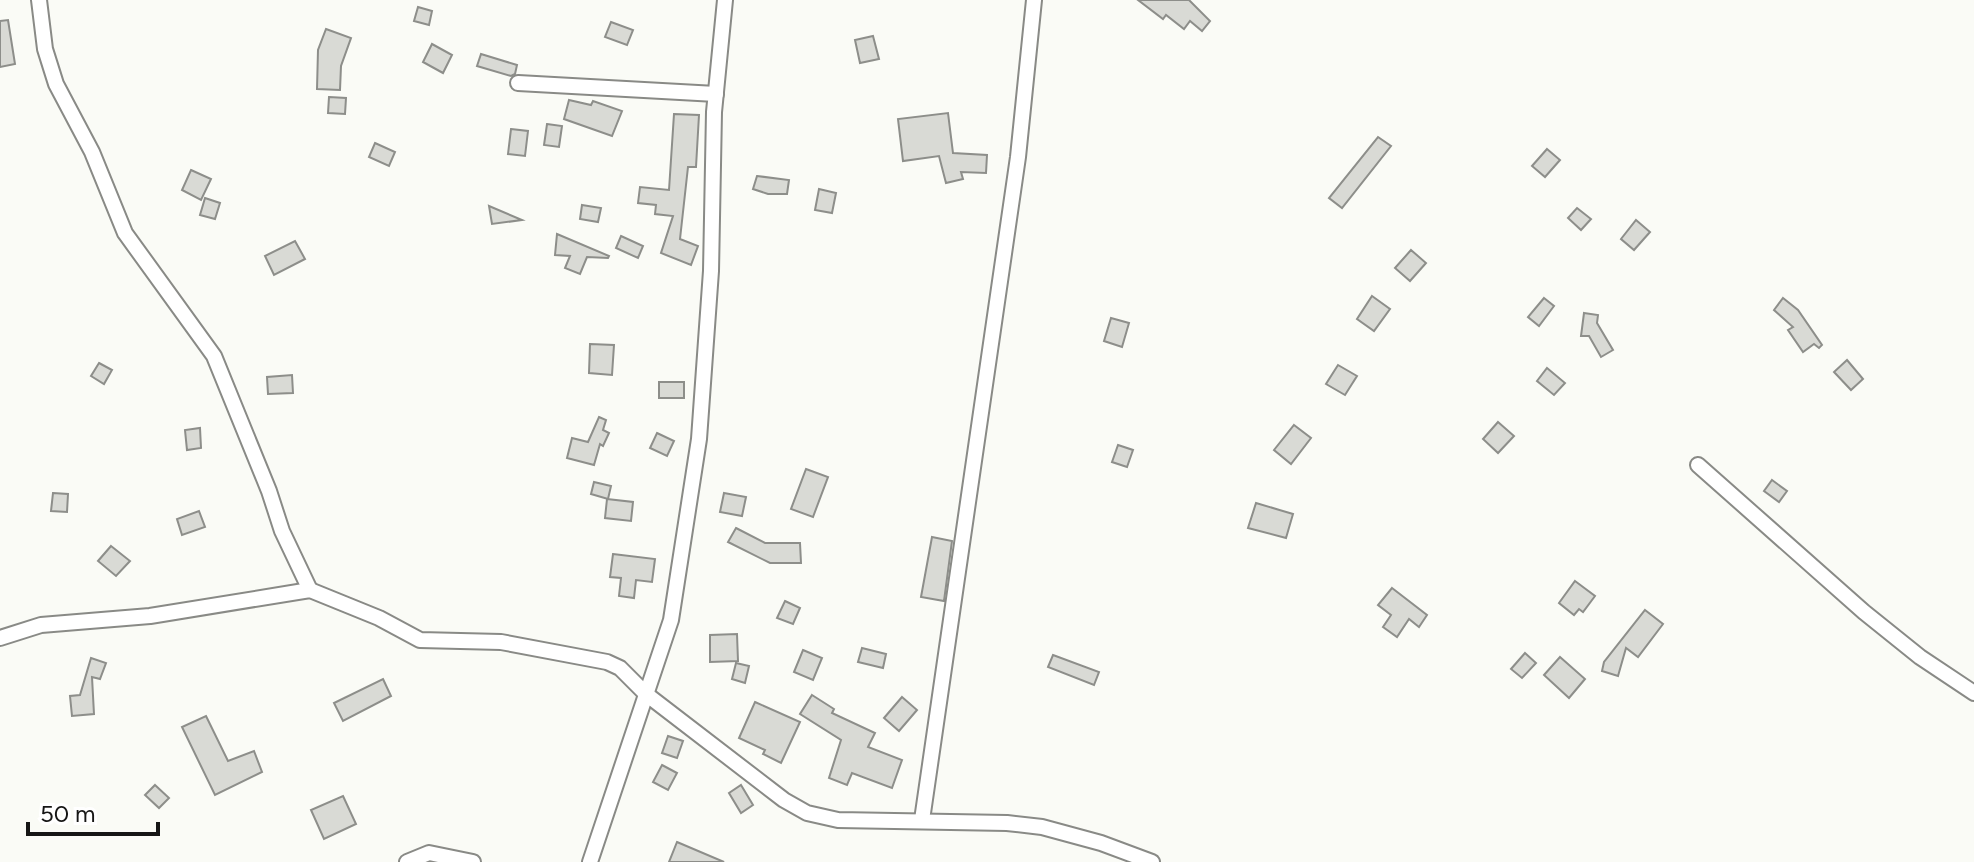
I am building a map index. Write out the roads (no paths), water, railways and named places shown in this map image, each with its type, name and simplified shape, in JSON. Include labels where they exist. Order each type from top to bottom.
[{"type":"street","points":[[39,0],[45,49],[56,84],[92,152],[125,233],[214,356],[282,531],[310,590]]},
{"type":"street","points":[[590,862],[671,620],[699,439],[711,271],[716,94],[725,0]]},
{"type":"street","points":[[922,820],[1018,157],[1034,0]]},
{"type":"street","points":[[518,83],[716,94]]},
{"type":"street","points":[[1698,465],[1864,612],[1920,657],[1974,693]]},
{"type":"street","points":[[0,638],[41,625],[150,616],[310,590],[379,618],[420,640],[501,642],[607,662],[620,668],[646,694],[784,800],[807,813],[838,820],[922,820],[1042,827],[1089,839],[1152,862]]},
{"type":"street","points":[[407,862],[429,853],[473,862]]}]
